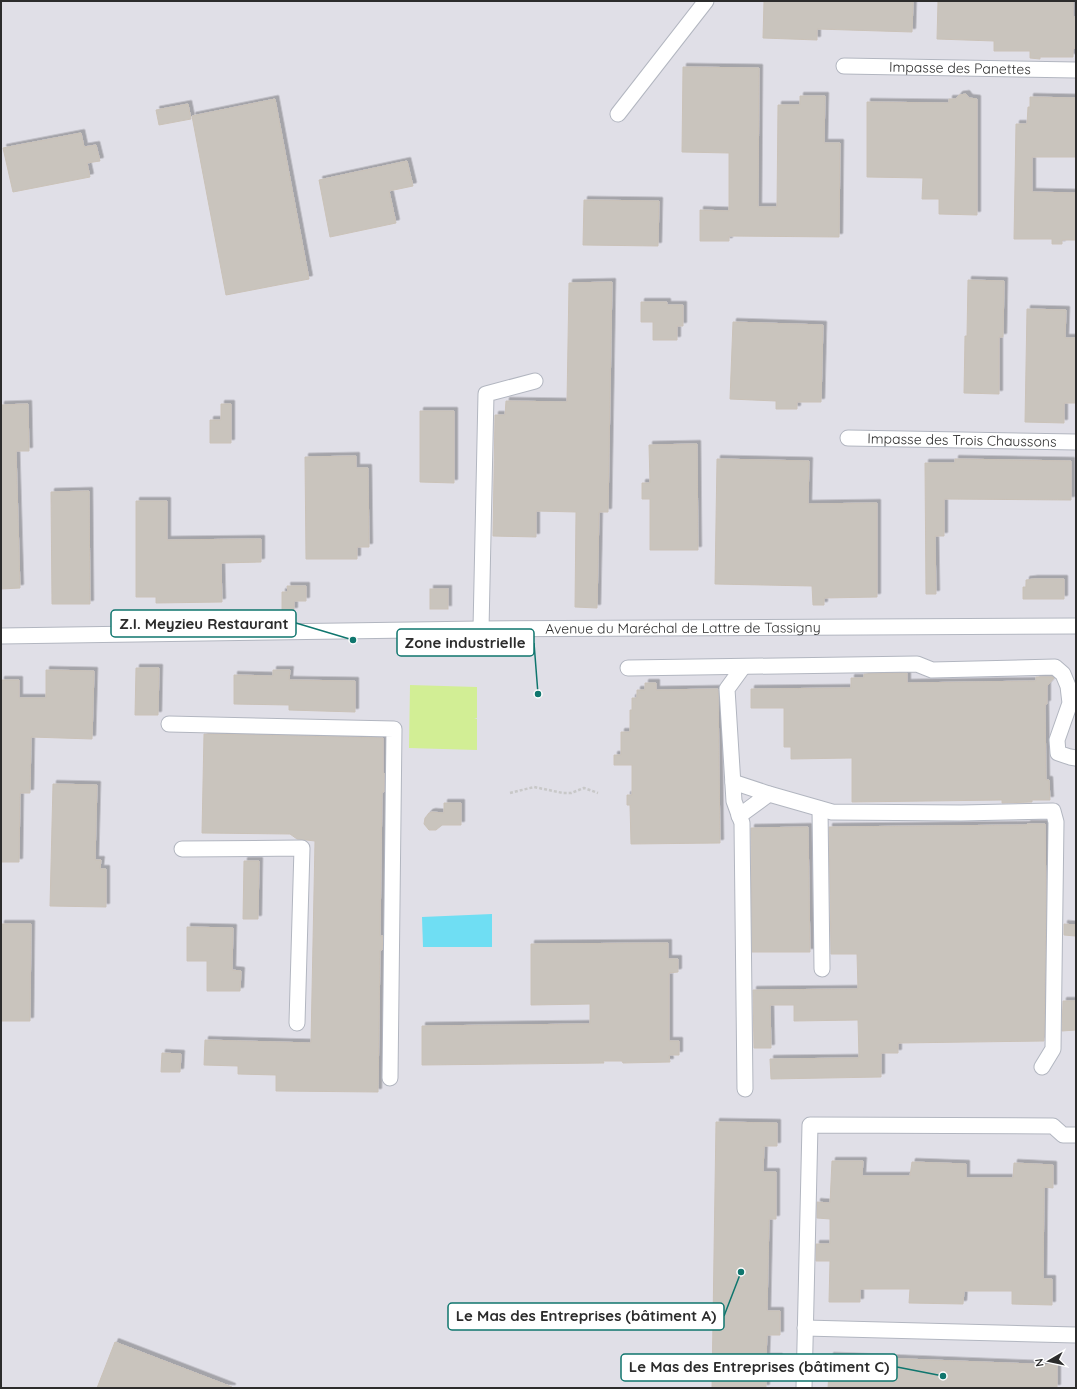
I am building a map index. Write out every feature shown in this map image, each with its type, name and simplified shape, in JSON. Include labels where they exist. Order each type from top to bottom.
[{"type":"street","points":[[618,114],[706,1]]},
{"type":"street","name":"Impasse des Panettes","points":[[844,66],[1076,70]]},
{"type":"street","points":[[481,629],[486,394],[534,380]]},
{"type":"street","name":"Impasse des Trois Chaussons","points":[[848,438],[1076,442]]},
{"type":"street","name":"Avenue du Maréchal de Lattre de Tassigny","points":[[1,636],[481,629],[1076,626]]},
{"type":"street","points":[[628,668],[917,664],[932,670],[1055,667],[1063,674],[1068,686],[1070,703],[1057,740],[1058,753],[1076,758]]},
{"type":"street","points":[[743,667],[727,689],[734,801],[742,823],[744,1089]]},
{"type":"street","points":[[169,724],[394,729],[390,1078]]},
{"type":"street","points":[[733,782],[832,812],[961,813],[1053,811],[1056,822],[1053,1049],[1042,1067]]},
{"type":"street","points":[[739,816],[770,794]]},
{"type":"street","points":[[820,809],[822,968]]},
{"type":"street","points":[[182,849],[302,848],[297,1023]]},
{"type":"street","points":[[804,1388],[810,1125],[1053,1126],[1063,1135],[1076,1135]]},
{"type":"street","points":[[805,1328],[1076,1336]]},
{"type":"path","points":[[510,793],[534,786],[562,793],[571,793],[584,788],[598,793]]},
{"type":"shaded area","points":[[1,1],[1076,1],[1076,1388],[1,1388]]},
{"type":"green space","points":[[410,685],[477,687],[477,718],[474,718],[477,719],[477,750],[409,748]]},
{"type":"water","points":[[492,914],[492,947],[423,947],[422,917]]},
{"type":"building","points":[[764,1],[913,1],[912,32],[817,29],[817,40],[763,38]]},
{"type":"building","points":[[938,1],[1073,1],[1073,17],[1076,17],[1076,49],[1073,48],[1073,57],[1040,57],[1040,59],[1030,58],[1030,51],[994,51],[994,41],[937,39]]},
{"type":"building","points":[[683,67],[759,68],[758,207],[777,207],[778,105],[800,105],[800,96],[825,96],[824,143],[840,143],[839,237],[729,236],[729,241],[700,241],[700,210],[729,211],[729,153],[682,152]]},
{"type":"building","points":[[966,94],[969,98],[977,99],[977,215],[939,214],[939,199],[922,199],[923,178],[867,177],[867,102],[949,103],[949,99],[956,99],[959,95]]},
{"type":"building","points":[[1030,97],[1076,98],[1076,157],[1032,157],[1032,192],[1076,193],[1076,240],[1062,240],[1062,244],[1052,244],[1052,239],[1014,239],[1016,124],[1027,124]]},
{"type":"building","points":[[275,99],[309,279],[226,295],[192,116]]},
{"type":"building","points":[[188,104],[191,119],[159,125],[156,110]]},
{"type":"building","points":[[81,133],[84,147],[96,145],[100,161],[87,163],[90,177],[13,192],[3,148]]},
{"type":"building","points":[[407,161],[413,186],[389,191],[396,223],[330,237],[319,180]]},
{"type":"building","points":[[584,200],[659,201],[658,246],[583,245]]},
{"type":"building","points":[[968,280],[1004,281],[1003,337],[999,337],[999,394],[964,393]]},
{"type":"building","points":[[612,282],[608,512],[599,512],[597,608],[575,607],[576,512],[536,511],[536,537],[493,536],[495,415],[505,415],[506,401],[567,402],[569,283]]},
{"type":"building","points":[[641,302],[667,302],[667,305],[683,305],[683,326],[677,326],[677,340],[653,340],[653,322],[641,322]]},
{"type":"building","points":[[1027,309],[1066,310],[1065,338],[1076,338],[1076,403],[1064,403],[1064,423],[1025,422]]},
{"type":"building","points":[[733,322],[823,325],[821,402],[797,402],[797,409],[776,409],[776,401],[730,399]]},
{"type":"building","points":[[28,404],[29,451],[16,451],[20,588],[1,589],[1,405]]},
{"type":"building","points":[[221,404],[231,404],[231,443],[210,443],[210,420],[221,420]]},
{"type":"building","points":[[420,411],[454,411],[454,483],[420,482]]},
{"type":"building","points":[[697,444],[698,550],[650,550],[650,499],[642,499],[642,483],[650,483],[649,445]]},
{"type":"building","points":[[356,456],[356,468],[368,468],[369,547],[357,547],[357,559],[306,559],[305,457]]},
{"type":"building","points":[[717,459],[809,461],[808,504],[877,503],[877,597],[824,598],[824,605],[813,605],[812,586],[715,584]]},
{"type":"building","points":[[955,459],[1071,461],[1071,500],[944,499],[944,536],[935,536],[936,594],[926,594],[925,463],[955,463]]},
{"type":"building","points":[[89,491],[90,604],[52,604],[51,492]]},
{"type":"building","points":[[136,501],[167,501],[167,540],[261,539],[261,562],[221,563],[222,602],[156,603],[156,597],[136,597]]},
{"type":"building","points":[[1064,579],[1064,599],[1023,599],[1023,587],[1026,587],[1026,580]]},
{"type":"building","points":[[287,586],[306,586],[306,601],[294,601],[294,611],[282,611],[282,592],[288,592]]},
{"type":"building","points":[[430,589],[448,589],[448,609],[430,609]]},
{"type":"building","points":[[136,668],[159,668],[158,715],[135,715]]},
{"type":"building","points":[[46,670],[94,671],[92,739],[31,737],[30,793],[20,793],[19,862],[1,862],[1,680],[19,680],[19,698],[46,698]]},
{"type":"building","points":[[273,670],[290,670],[289,680],[355,681],[355,712],[289,710],[289,705],[234,704],[234,675],[273,676]]},
{"type":"building","points":[[907,673],[907,683],[1036,681],[1036,677],[1054,678],[1047,686],[1047,704],[1045,704],[1046,780],[1049,780],[1050,800],[1002,803],[1002,800],[852,802],[852,758],[791,759],[791,747],[784,747],[784,708],[751,708],[751,689],[851,688],[851,678],[864,678],[864,674]]},
{"type":"building","points":[[645,683],[656,683],[656,690],[718,689],[720,843],[631,844],[630,805],[627,805],[627,795],[632,795],[632,765],[614,765],[614,755],[621,755],[621,732],[630,732],[630,710],[632,710],[632,698],[637,698],[637,690],[645,690]]},
{"type":"building","points":[[204,734],[383,738],[384,792],[382,792],[380,936],[383,936],[382,950],[380,950],[378,1092],[276,1091],[276,1075],[238,1074],[238,1066],[204,1065],[205,1040],[311,1043],[315,841],[297,839],[290,834],[202,833]]},
{"type":"building","points":[[53,784],[97,785],[95,860],[101,860],[100,869],[106,869],[106,907],[50,906]]},
{"type":"building","points":[[444,803],[461,803],[461,825],[442,825],[436,830],[429,830],[424,824],[425,818],[432,812],[444,813]]},
{"type":"building","points":[[1045,824],[1046,904],[1044,1041],[898,1043],[898,1053],[881,1053],[881,1077],[771,1079],[770,1059],[859,1058],[858,1020],[794,1021],[794,1005],[770,1005],[771,1048],[754,1048],[753,990],[858,989],[857,954],[831,954],[829,827]]},
{"type":"building","points":[[808,827],[810,952],[752,952],[751,828]]},
{"type":"building","points":[[244,861],[259,861],[258,919],[243,919]]},
{"type":"building","points":[[1,924],[31,924],[30,1021],[1,1021]]},
{"type":"building","points":[[1064,924],[1075,925],[1075,936],[1064,935]]},
{"type":"building","points":[[187,927],[233,928],[232,970],[241,971],[240,991],[207,991],[207,961],[187,961]]},
{"type":"building","points":[[668,943],[668,959],[678,959],[678,972],[669,973],[669,1041],[679,1041],[679,1055],[669,1055],[670,1062],[623,1063],[622,1061],[603,1061],[604,1063],[422,1065],[422,1026],[590,1024],[590,1004],[531,1005],[531,944]]},
{"type":"building","points":[[1063,1001],[1076,1001],[1076,1030],[1062,1031]]},
{"type":"building","points":[[162,1053],[181,1054],[180,1072],[161,1072]]},
{"type":"building","points":[[716,1122],[777,1123],[777,1146],[764,1146],[763,1172],[776,1172],[776,1219],[769,1219],[767,1311],[780,1311],[780,1335],[767,1335],[766,1357],[779,1357],[779,1380],[766,1380],[766,1388],[712,1388]]},
{"type":"building","points":[[832,1161],[863,1161],[862,1176],[910,1176],[912,1162],[966,1164],[966,1178],[1013,1178],[1014,1163],[1053,1165],[1053,1188],[1044,1187],[1043,1279],[1052,1279],[1052,1305],[1012,1304],[1012,1291],[964,1291],[963,1304],[909,1303],[910,1289],[860,1289],[860,1302],[829,1302],[830,1261],[816,1261],[816,1244],[830,1244],[830,1219],[817,1218],[817,1202],[830,1203]]},
{"type":"building","points":[[115,1342],[232,1387],[232,1388],[97,1388]]},
{"type":"building","points":[[830,1356],[1057,1365],[1057,1388],[828,1388]]},
{"type":"place","name":"Z.I. Meyzieu Restaurant","points":[[353,640]]},
{"type":"place","name":"Zone industrielle","points":[[538,694]]},
{"type":"place","name":"Le Mas des Entreprises (bâtiment A)","points":[[741,1272]]},
{"type":"place","name":"Le Mas des Entreprises (bâtiment C)","points":[[943,1376]]}]
